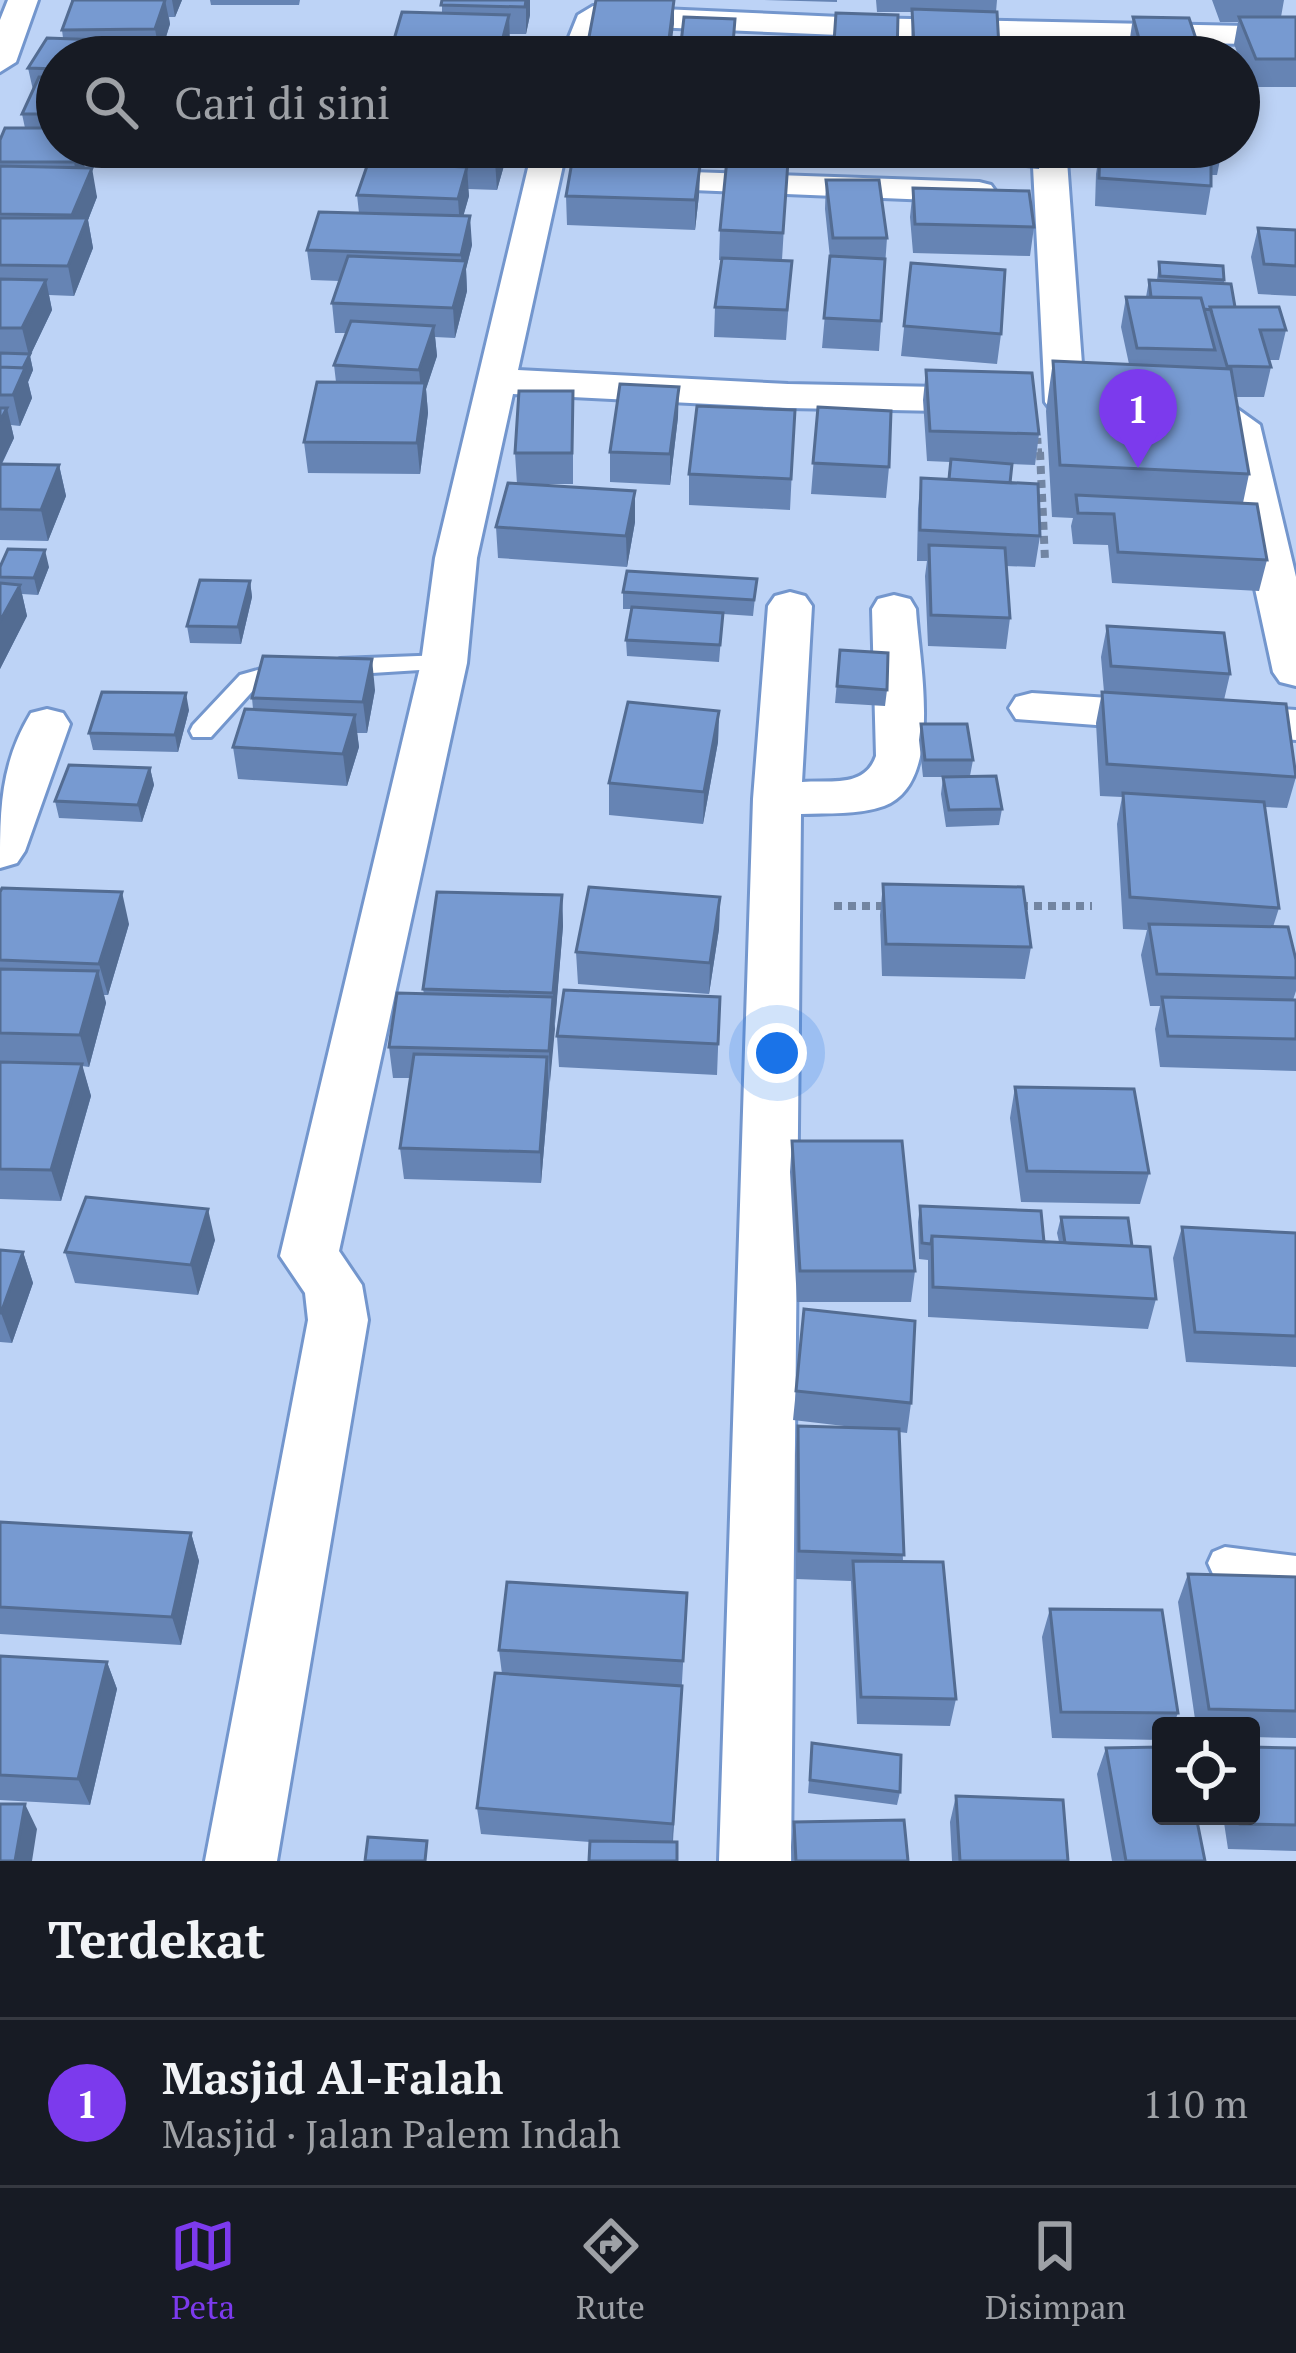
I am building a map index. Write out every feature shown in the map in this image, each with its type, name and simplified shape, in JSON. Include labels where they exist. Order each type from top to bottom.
[{"type":"street","points":[[0,62],[23,0]]},
{"type":"street","points":[[586,36],[593,15],[639,9],[864,14],[1028,29],[1296,36]]},
{"type":"street","points":[[241,1861],[338,1320],[333,1285],[309,1256],[444,663],[456,558],[545,168]]},
{"type":"street","points":[[636,168],[1028,194]]},
{"type":"street","points":[[1040,168],[1028,194],[1050,401]]},
{"type":"street","points":[[496,380],[788,396],[1050,401],[1218,413],[1240,425],[1296,672]]},
{"type":"street","points":[[1250,470],[1296,473]]},
{"type":"street","points":[[755,1861],[777,799],[790,606]]},
{"type":"street","points":[[777,799],[865,795],[894,776],[900,756],[894,609]]},
{"type":"street","points":[[1032,708],[1296,725]]},
{"type":"street","points":[[0,851],[14,780],[47,724]]},
{"type":"lane","points":[[202,730],[236,688],[273,670],[444,663]]},
{"type":"lane","points":[[1226,1562],[1296,1572]]},
{"type":"path","points":[[1045,560],[1050,401]]},
{"type":"path","points":[[778,905],[913,906]]},
{"type":"path","points":[[1002,906],[1092,906]]},
{"type":"building","points":[[73,0],[165,0],[155,29],[62,30]]},
{"type":"building","points":[[442,0],[526,0],[525,7],[441,5]]},
{"type":"building","points":[[596,0],[674,0],[669,36],[589,36]]},
{"type":"building","points":[[912,9],[997,12],[998,36],[914,36]]},
{"type":"building","points":[[402,12],[509,15],[503,36],[395,36]]},
{"type":"building","points":[[836,13],[898,15],[898,36],[834,36]]},
{"type":"building","points":[[684,17],[735,19],[734,36],[682,36]]},
{"type":"building","points":[[1133,17],[1189,18],[1195,36],[1138,36]]},
{"type":"building","points":[[1239,17],[1296,17],[1296,59],[1260,59],[1260,36],[1247,36]]},
{"type":"building","points":[[36,84],[36,114],[22,114]]},
{"type":"building","points":[[5,128],[36,128],[36,162],[0,162]]},
{"type":"building","points":[[0,166],[92,168],[72,215],[0,214]]},
{"type":"building","points":[[366,168],[467,168],[458,199],[357,195]]},
{"type":"building","points":[[571,168],[700,168],[695,200],[566,196]]},
{"type":"building","points":[[726,168],[788,168],[783,233],[720,230]]},
{"type":"building","points":[[1099,168],[1211,168],[1211,186],[1099,178]]},
{"type":"building","points":[[826,180],[879,180],[887,238],[833,238]]},
{"type":"building","points":[[913,188],[1029,191],[1034,227],[915,224]]},
{"type":"building","points":[[319,212],[470,216],[461,255],[307,250]]},
{"type":"building","points":[[0,218],[87,218],[68,266],[0,265]]},
{"type":"building","points":[[1258,228],[1296,230],[1296,266],[1264,264]]},
{"type":"building","points":[[348,256],[466,261],[453,308],[332,303]]},
{"type":"building","points":[[830,256],[885,259],[881,321],[824,318]]},
{"type":"building","points":[[722,258],[792,261],[787,310],[715,307]]},
{"type":"building","points":[[1159,262],[1223,266],[1224,280],[1160,276]]},
{"type":"building","points":[[911,263],[1005,270],[1001,334],[904,326]]},
{"type":"building","points":[[0,279],[46,280],[22,328],[0,328]]},
{"type":"building","points":[[1149,280],[1231,284],[1235,307],[1211,310],[1204,309],[1201,298],[1151,297]]},
{"type":"building","points":[[1126,297],[1201,298],[1215,350],[1137,348]]},
{"type":"building","points":[[1210,307],[1279,307],[1286,330],[1260,330],[1271,367],[1227,366]]},
{"type":"building","points":[[351,321],[434,326],[419,370],[334,365]]},
{"type":"building","points":[[0,353],[30,354],[23,368],[0,367]]},
{"type":"building","points":[[1053,361],[1231,369],[1249,474],[1060,465]]},
{"type":"building","points":[[0,367],[25,368],[13,395],[0,395]]},
{"type":"building","points":[[926,370],[1032,373],[1039,434],[930,431]]},
{"type":"building","points":[[317,382],[425,383],[417,443],[304,442]]},
{"type":"building","points":[[620,384],[679,387],[670,454],[610,452]]},
{"type":"building","points":[[519,391],[573,391],[572,453],[515,453]]},
{"type":"building","points":[[697,406],[795,410],[791,479],[689,474]]},
{"type":"building","points":[[818,407],[891,411],[889,467],[813,463]]},
{"type":"building","points":[[951,459],[1012,464],[1010,483],[949,479]]},
{"type":"building","points":[[0,464],[59,465],[41,510],[0,509]]},
{"type":"building","points":[[921,478],[1038,484],[1040,536],[920,530]]},
{"type":"building","points":[[508,483],[635,491],[626,536],[496,527]]},
{"type":"building","points":[[1076,495],[1257,504],[1267,560],[1118,552],[1114,514],[1078,513]]},
{"type":"building","points":[[929,545],[1005,548],[1010,618],[931,615]]},
{"type":"building","points":[[8,549],[45,550],[34,578],[0,577]]},
{"type":"building","points":[[627,571],[757,579],[754,600],[623,592]]},
{"type":"building","points":[[200,580],[250,581],[238,627],[187,626]]},
{"type":"building","points":[[0,583],[20,585],[0,621]]},
{"type":"building","points":[[632,607],[723,613],[720,645],[626,640]]},
{"type":"building","points":[[1107,626],[1224,633],[1230,674],[1111,666]]},
{"type":"building","points":[[840,650],[888,653],[887,690],[837,686]]},
{"type":"building","points":[[263,656],[372,659],[363,702],[252,698]]},
{"type":"building","points":[[102,692],[186,693],[175,735],[89,733]]},
{"type":"building","points":[[1102,692],[1286,704],[1296,777],[1107,764]]},
{"type":"building","points":[[628,702],[719,711],[704,792],[609,783]]},
{"type":"building","points":[[245,709],[355,715],[343,754],[233,747]]},
{"type":"building","points":[[921,724],[967,724],[973,760],[925,760]]},
{"type":"building","points":[[69,765],[150,768],[138,805],[55,801]]},
{"type":"building","points":[[996,776],[1002,809],[949,810],[943,777]]},
{"type":"building","points":[[1123,793],[1264,802],[1279,908],[1130,897]]},
{"type":"building","points":[[883,884],[1023,887],[1031,947],[886,944]]},
{"type":"building","points":[[589,887],[720,897],[710,963],[576,952]]},
{"type":"building","points":[[2,888],[122,892],[99,964],[0,960]]},
{"type":"building","points":[[437,892],[562,895],[553,993],[423,989]]},
{"type":"building","points":[[1149,924],[1288,927],[1296,978],[1157,974]]},
{"type":"building","points":[[0,969],[98,971],[80,1035],[0,1033]]},
{"type":"building","points":[[564,990],[720,997],[718,1044],[557,1036]]},
{"type":"building","points":[[397,993],[553,997],[549,1051],[389,1047]]},
{"type":"building","points":[[1162,997],[1296,1000],[1296,1039],[1168,1036]]},
{"type":"building","points":[[414,1054],[547,1057],[540,1152],[400,1148]]},
{"type":"building","points":[[0,1062],[82,1064],[51,1170],[0,1169]]},
{"type":"building","points":[[1015,1087],[1134,1089],[1149,1173],[1027,1171]]},
{"type":"building","points":[[792,1141],[902,1141],[915,1271],[800,1271]]},
{"type":"building","points":[[86,1197],[208,1209],[191,1265],[65,1252]]},
{"type":"building","points":[[920,1206],[1041,1211],[1044,1242],[932,1236],[931,1244],[922,1243]]},
{"type":"building","points":[[1061,1217],[1128,1218],[1132,1246],[1065,1243]]},
{"type":"building","points":[[1182,1227],[1296,1233],[1296,1336],[1195,1332]]},
{"type":"building","points":[[932,1236],[1150,1247],[1156,1299],[933,1287]]},
{"type":"building","points":[[0,1250],[23,1252],[1,1313],[0,1313]]},
{"type":"building","points":[[804,1309],[915,1321],[911,1403],[796,1391]]},
{"type":"building","points":[[798,1426],[899,1429],[904,1555],[799,1551]]},
{"type":"building","points":[[0,1522],[191,1533],[172,1617],[0,1607]]},
{"type":"building","points":[[853,1561],[943,1562],[956,1699],[861,1697]]},
{"type":"building","points":[[1188,1574],[1296,1577],[1296,1711],[1209,1709]]},
{"type":"building","points":[[507,1582],[687,1593],[683,1661],[499,1650]]},
{"type":"building","points":[[1050,1609],[1162,1610],[1178,1713],[1061,1712]]},
{"type":"building","points":[[0,1656],[107,1662],[78,1779],[0,1775]]},
{"type":"building","points":[[495,1673],[682,1686],[673,1824],[477,1808]]},
{"type":"building","points":[[812,1743],[901,1755],[900,1792],[810,1780]]},
{"type":"building","points":[[1152,1747],[1152,1825],[1198,1825],[1205,1861],[1126,1861],[1106,1748]]},
{"type":"building","points":[[1260,1747],[1296,1748],[1296,1825],[1260,1824]]},
{"type":"building","points":[[956,1796],[1063,1800],[1068,1861],[960,1861]]},
{"type":"building","points":[[0,1804],[25,1804],[15,1861],[0,1861]]},
{"type":"building","points":[[904,1820],[908,1861],[796,1861],[794,1822]]},
{"type":"building","points":[[368,1837],[427,1841],[425,1861],[365,1861]]},
{"type":"building","points":[[590,1841],[677,1842],[677,1861],[589,1861]]},
{"type":"place","name":"Masjid Al-Falah","points":[[1138,468]]}]
